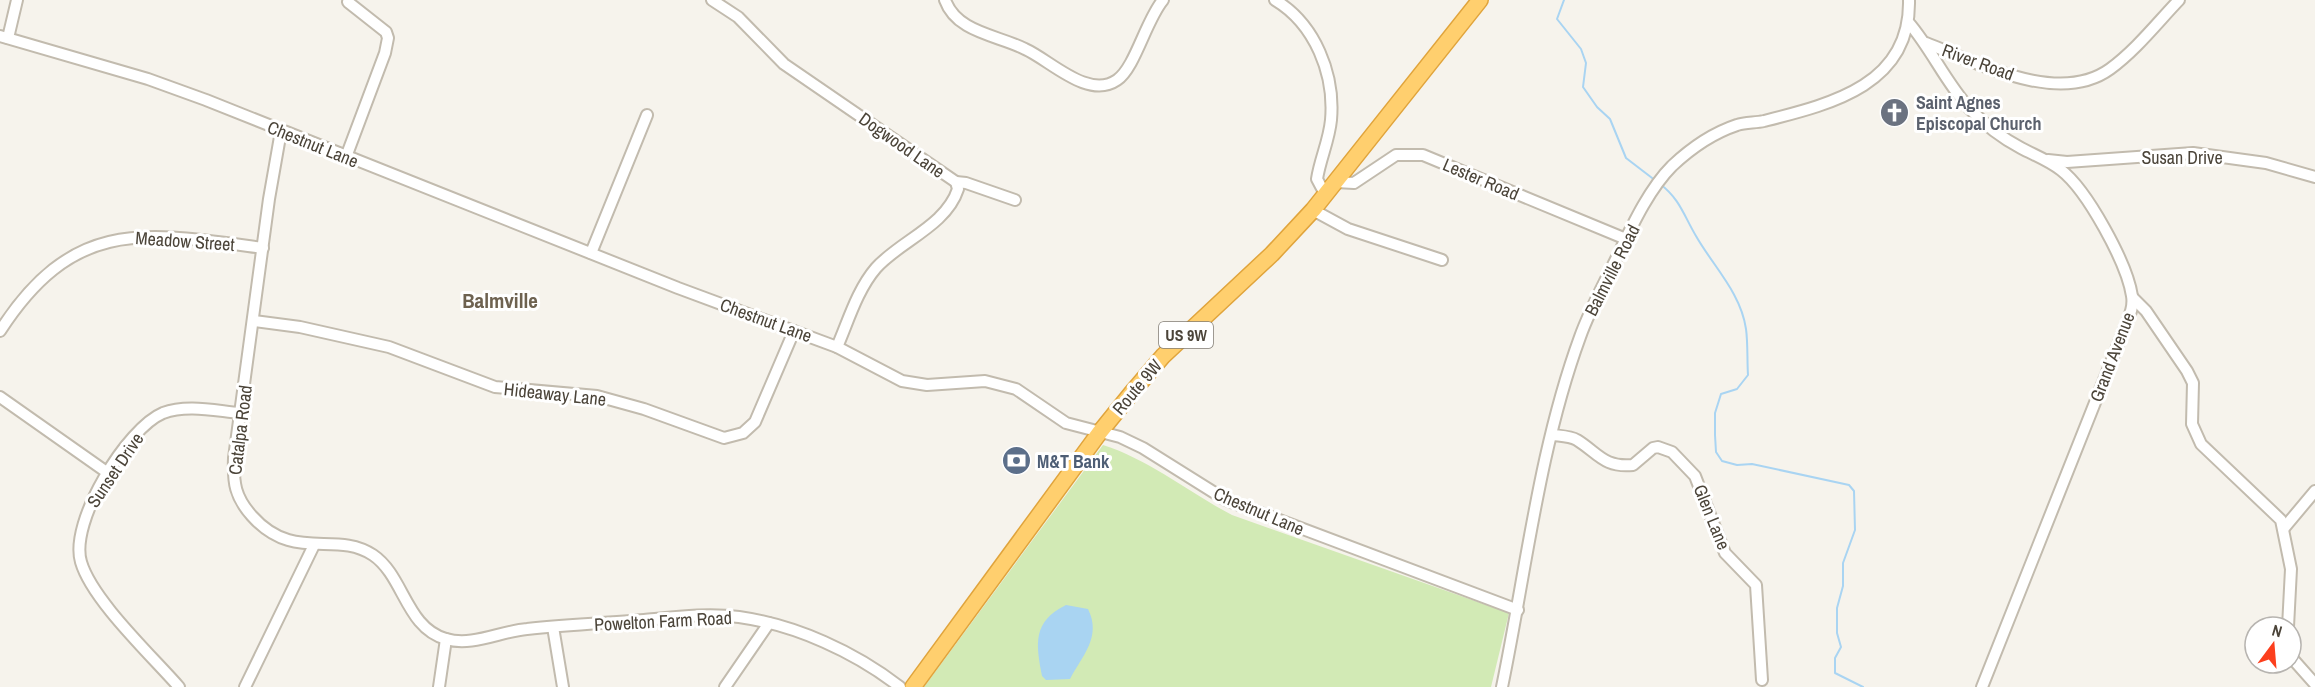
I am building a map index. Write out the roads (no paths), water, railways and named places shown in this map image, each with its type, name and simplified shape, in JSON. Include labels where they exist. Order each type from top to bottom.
[{"type":"highway","name":"Route 9W","points":[[913,687],[1100,432],[1163,356],[1272,254],[1313,210],[1480,0]]},
{"type":"street","points":[[4,37],[16,0]]},
{"type":"street","name":"Dogwood Lane","points":[[712,0],[738,17],[784,64],[956,182],[958,189],[948,209],[875,269],[864,286],[837,347]]},
{"type":"street","points":[[945,0],[951,12],[962,23],[1030,51],[1076,79],[1098,84],[1117,80],[1125,72],[1147,24],[1163,0]]},
{"type":"street","points":[[1275,0],[1306,24],[1325,68],[1331,119],[1317,179],[1325,194]]},
{"type":"street","name":"Balmville Road","points":[[1502,687],[1552,435],[1580,336],[1626,239],[1658,184],[1693,148],[1731,127],[1821,106],[1854,91],[1876,75],[1895,56],[1909,23],[1909,0]]},
{"type":"street","name":"River Road","points":[[1926,43],[2010,75],[2037,81],[2070,83],[2095,78],[2110,69],[2179,0]]},
{"type":"street","points":[[346,157],[385,53],[388,38],[382,27],[348,2]]},
{"type":"street","name":"Grand Avenue","points":[[1909,23],[1926,43],[1954,89],[1970,109],[2012,143],[2048,160],[2075,183],[2091,206],[2115,253],[2133,298],[2125,327],[1982,687]]},
{"type":"street","name":"Chestnut Lane","points":[[4,37],[148,79],[837,347],[883,373],[913,384],[1000,383],[1016,389],[1066,423],[1120,437],[1143,448],[1226,500],[1518,610]]},
{"type":"street","points":[[591,253],[647,115]]},
{"type":"street","name":"Catalpa Road","points":[[281,131],[240,412],[233,482],[238,498],[264,529],[276,536],[314,545],[358,548],[374,555],[392,578],[418,619],[446,639]]},
{"type":"street","name":"Susan Drive","points":[[2048,160],[2067,162],[2193,153],[2266,163],[2315,177]]},
{"type":"street","name":"Lester Road","points":[[1336,182],[1354,183],[1396,155],[1423,156],[1626,239]]},
{"type":"street","points":[[956,182],[966,183],[1015,200]]},
{"type":"street","points":[[1313,210],[1348,229],[1442,260]]},
{"type":"street","name":"Meadow Street","points":[[0,331],[21,303],[55,270],[80,252],[107,241],[128,236],[157,235],[263,248]]},
{"type":"street","points":[[2133,298],[2146,311],[2193,383],[2192,424],[2201,444],[2275,512],[2284,528],[2292,576],[2289,615]]},
{"type":"street","name":"Hideaway Lane","points":[[254,321],[300,327],[389,347],[495,387],[605,398],[644,409],[712,436],[724,438],[743,433],[756,422],[794,331]]},
{"type":"street","points":[[0,398],[108,473]]},
{"type":"street","name":"Sunset Drive","points":[[179,687],[108,605],[89,579],[80,561],[79,534],[83,518],[108,473],[141,430],[162,413],[189,409],[240,412]]},
{"type":"street","name":"Glen Lane","points":[[1552,435],[1572,438],[1594,455],[1614,464],[1634,465],[1653,448],[1658,447],[1672,452],[1688,467],[1702,488],[1725,553],[1756,585],[1762,680]]},
{"type":"street","points":[[2284,528],[2315,491]]},
{"type":"street","points":[[245,687],[314,545]]},
{"type":"street","name":"Powelton Farm Road","points":[[553,627],[695,616],[738,617],[769,623],[846,653],[882,673],[900,687]]},
{"type":"street","points":[[725,687],[769,623]]},
{"type":"street","points":[[439,687],[446,639],[475,640],[524,629],[553,627],[563,687]]},
{"type":"street","points":[[2303,670],[2315,684]]},
{"type":"water","points":[[1066,605],[1088,609],[1092,619],[1092,637],[1070,679],[1046,680],[1042,676],[1038,654],[1039,635],[1047,619]]},
{"type":"waterway","points":[[1564,0],[1557,19],[1581,49],[1586,63],[1583,87],[1597,107],[1610,119],[1626,158],[1656,181]]},
{"type":"waterway","points":[[1660,184],[1677,202],[1703,247],[1726,280],[1743,316],[1746,329],[1748,375],[1737,389],[1721,394],[1715,413],[1716,452],[1722,461],[1737,465],[1752,464],[1849,485],[1854,491],[1855,530],[1843,563],[1843,586],[1837,608],[1837,633],[1841,647],[1835,658],[1835,673],[1863,687]]},
{"type":"place","name":"Saint Agnes Episcopal Church","points":[[1895,112]]},
{"type":"place","name":"M&T Bank","points":[[1016,461]]},
{"type":"district","name":"Balmville","points":[[500,300]]}]
